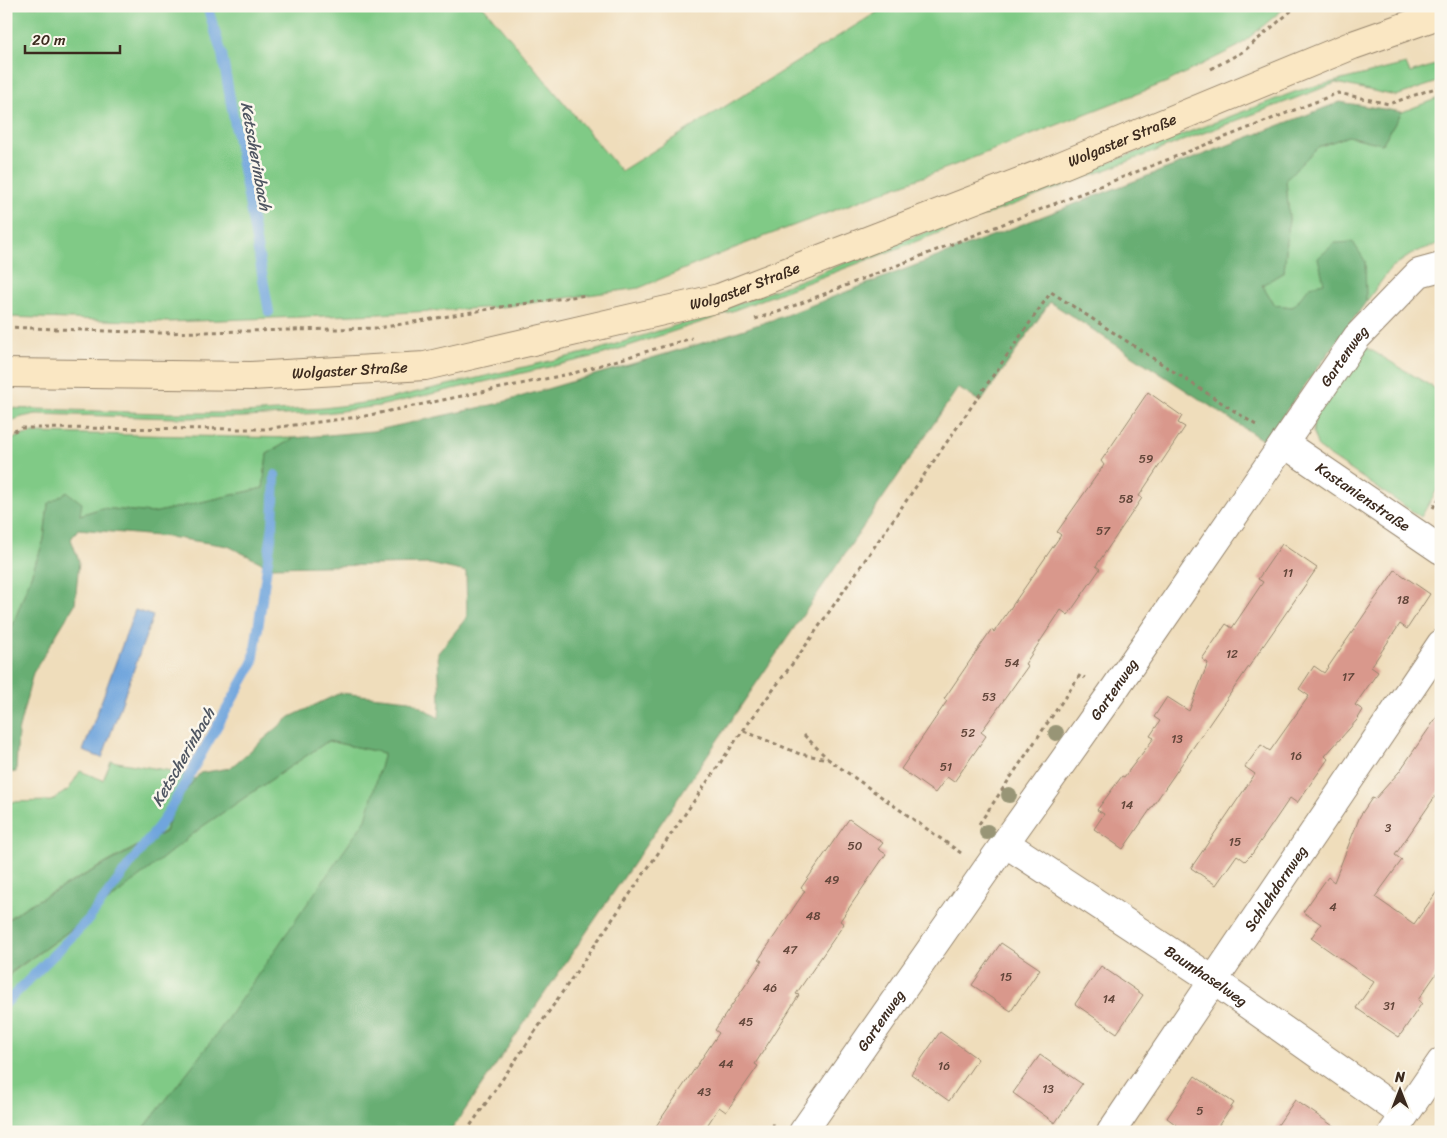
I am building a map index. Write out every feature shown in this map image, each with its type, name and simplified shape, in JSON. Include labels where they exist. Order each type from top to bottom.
[{"type":"main road","name":"Wolgaster Straße","points":[[6,373],[251,376],[425,366],[719,298],[1048,171],[1353,45],[1441,14]]},
{"type":"street","name":"Gartenweg","points":[[803,1132],[1060,767],[1285,444],[1357,337],[1419,273],[1441,267]]},
{"type":"street","name":"Kastanienstraße","points":[[1285,444],[1441,550]]},
{"type":"street","name":"Schlehdornweg","points":[[1110,1132],[1441,644]]},
{"type":"street","name":"Baumhaselweg","points":[[1005,843],[1213,980],[1398,1124]]},
{"type":"street","points":[[1398,1124],[1441,1062]]},
{"type":"path","points":[[1210,69],[1244,51],[1297,6]]},
{"type":"path","points":[[466,1132],[1051,292],[1285,444]]},
{"type":"path","points":[[6,327],[159,333],[379,328],[589,295]]},
{"type":"path","points":[[744,731],[800,754],[828,759]]},
{"type":"path","points":[[804,735],[828,759],[985,871]]},
{"type":"green space","points":[[6,6],[483,6],[621,171],[887,6],[1287,6],[1239,46],[1167,82],[742,245],[639,288],[501,307],[379,314],[168,322],[6,317]]},
{"type":"green space","points":[[1441,63],[1441,81],[1396,96],[1336,83],[708,320],[601,355],[379,406],[325,413],[179,418],[36,414],[6,423],[6,408],[160,413],[245,413],[324,408],[379,401],[597,350],[706,316],[1297,91],[1406,64],[1410,73]]},
{"type":"green space","points":[[1441,97],[1441,243],[1415,252],[1391,268],[1366,302],[1365,261],[1324,283],[1310,287],[1293,307],[1274,305],[1262,285],[1284,272],[1289,219],[1286,179],[1318,147],[1348,136],[1382,144],[1402,112]]},
{"type":"green space","points":[[1340,102],[1402,112],[1382,144],[1348,136],[1318,147],[1286,179],[1289,219],[1284,272],[1262,285],[1274,305],[1293,307],[1310,286],[1324,283],[1318,258],[1335,243],[1353,242],[1365,261],[1366,302],[1264,441],[1050,302],[981,402],[958,388],[450,1132],[141,1132],[216,1035],[366,819],[384,753],[328,741],[203,826],[94,913],[10,973],[6,992],[6,921],[27,906],[165,832],[176,803],[200,773],[230,768],[290,717],[340,693],[410,700],[439,718],[438,653],[467,617],[466,572],[430,564],[270,567],[228,546],[169,537],[78,529],[71,539],[79,561],[75,604],[33,673],[18,732],[16,772],[6,773],[6,644],[44,540],[48,504],[67,492],[82,503],[80,515],[102,508],[153,513],[263,488],[267,454],[294,438],[373,431],[496,404],[696,345],[781,317]]},
{"type":"green space","points":[[1361,344],[1441,392],[1441,483],[1421,517],[1318,447],[1313,433],[1315,414]]},
{"type":"green space","points":[[33,433],[294,438],[267,454],[263,488],[153,513],[102,508],[80,515],[48,504],[44,540],[6,644],[6,443],[19,436]]},
{"type":"green space","points":[[328,741],[384,753],[367,819],[216,1036],[141,1132],[6,1132],[6,992],[10,974],[94,913],[203,826]]},
{"type":"green space","points":[[111,761],[178,772],[195,779],[176,802],[165,831],[27,906],[6,920],[6,802],[51,801],[69,789],[80,771],[103,780]]},
{"type":"water","points":[[135,610],[153,616],[102,758],[83,751]]},
{"type":"building","points":[[1148,392],[1182,416],[1178,423],[1185,427],[1139,496],[1142,498],[1096,566],[1100,569],[1068,615],[1061,610],[1025,664],[1028,666],[981,732],[986,736],[954,782],[947,777],[935,793],[901,769],[947,701],[944,699],[991,630],[994,632],[1061,535],[1057,532],[1104,465],[1101,461]]},
{"type":"building","points":[[1282,544],[1317,568],[1123,849],[1094,829],[1104,814],[1097,810],[1122,776],[1124,777],[1154,738],[1150,736],[1160,721],[1154,717],[1167,697],[1189,711],[1208,663],[1202,659],[1226,624],[1232,628],[1263,582],[1258,579]]},
{"type":"building","points":[[1395,570],[1430,594],[1407,629],[1400,624],[1371,667],[1378,672],[1355,705],[1363,710],[1357,720],[1325,756],[1328,759],[1297,803],[1290,798],[1252,854],[1245,861],[1237,855],[1216,885],[1191,868],[1255,774],[1245,767],[1261,745],[1270,751],[1309,696],[1299,689],[1314,666],[1324,673]]},
{"type":"building","points":[[1441,711],[1441,788],[1395,855],[1402,860],[1375,897],[1414,924],[1441,886],[1441,967],[1418,1000],[1422,1003],[1399,1037],[1356,1008],[1374,982],[1311,938],[1321,924],[1303,912],[1328,877],[1334,882],[1360,816],[1372,798],[1375,799],[1399,772]]},
{"type":"building","points":[[849,819],[883,843],[878,849],[886,854],[840,921],[844,924],[796,994],[799,995],[755,1064],[758,1066],[726,1112],[719,1107],[703,1132],[652,1132],[719,1033],[715,1030],[762,961],[759,959],[805,891],[801,888]]},
{"type":"building","points":[[1001,943],[1040,969],[1011,1011],[972,985]]},
{"type":"building","points":[[1101,966],[1143,995],[1117,1033],[1075,1004]]},
{"type":"building","points":[[940,1032],[978,1059],[949,1101],[911,1074]]},
{"type":"building","points":[[1040,1055],[1082,1084],[1055,1123],[1013,1093]]},
{"type":"building","points":[[1195,1076],[1234,1103],[1214,1132],[1186,1132],[1167,1118]]},
{"type":"building","points":[[1295,1100],[1342,1132],[1273,1132]]},
{"type":"waterway","name":"Ketscherinbach","points":[[207,6],[222,54],[269,312]]},
{"type":"waterway","name":"Ketscherinbach","points":[[6,1003],[88,920],[165,818],[253,663],[273,525],[275,475]]}]
